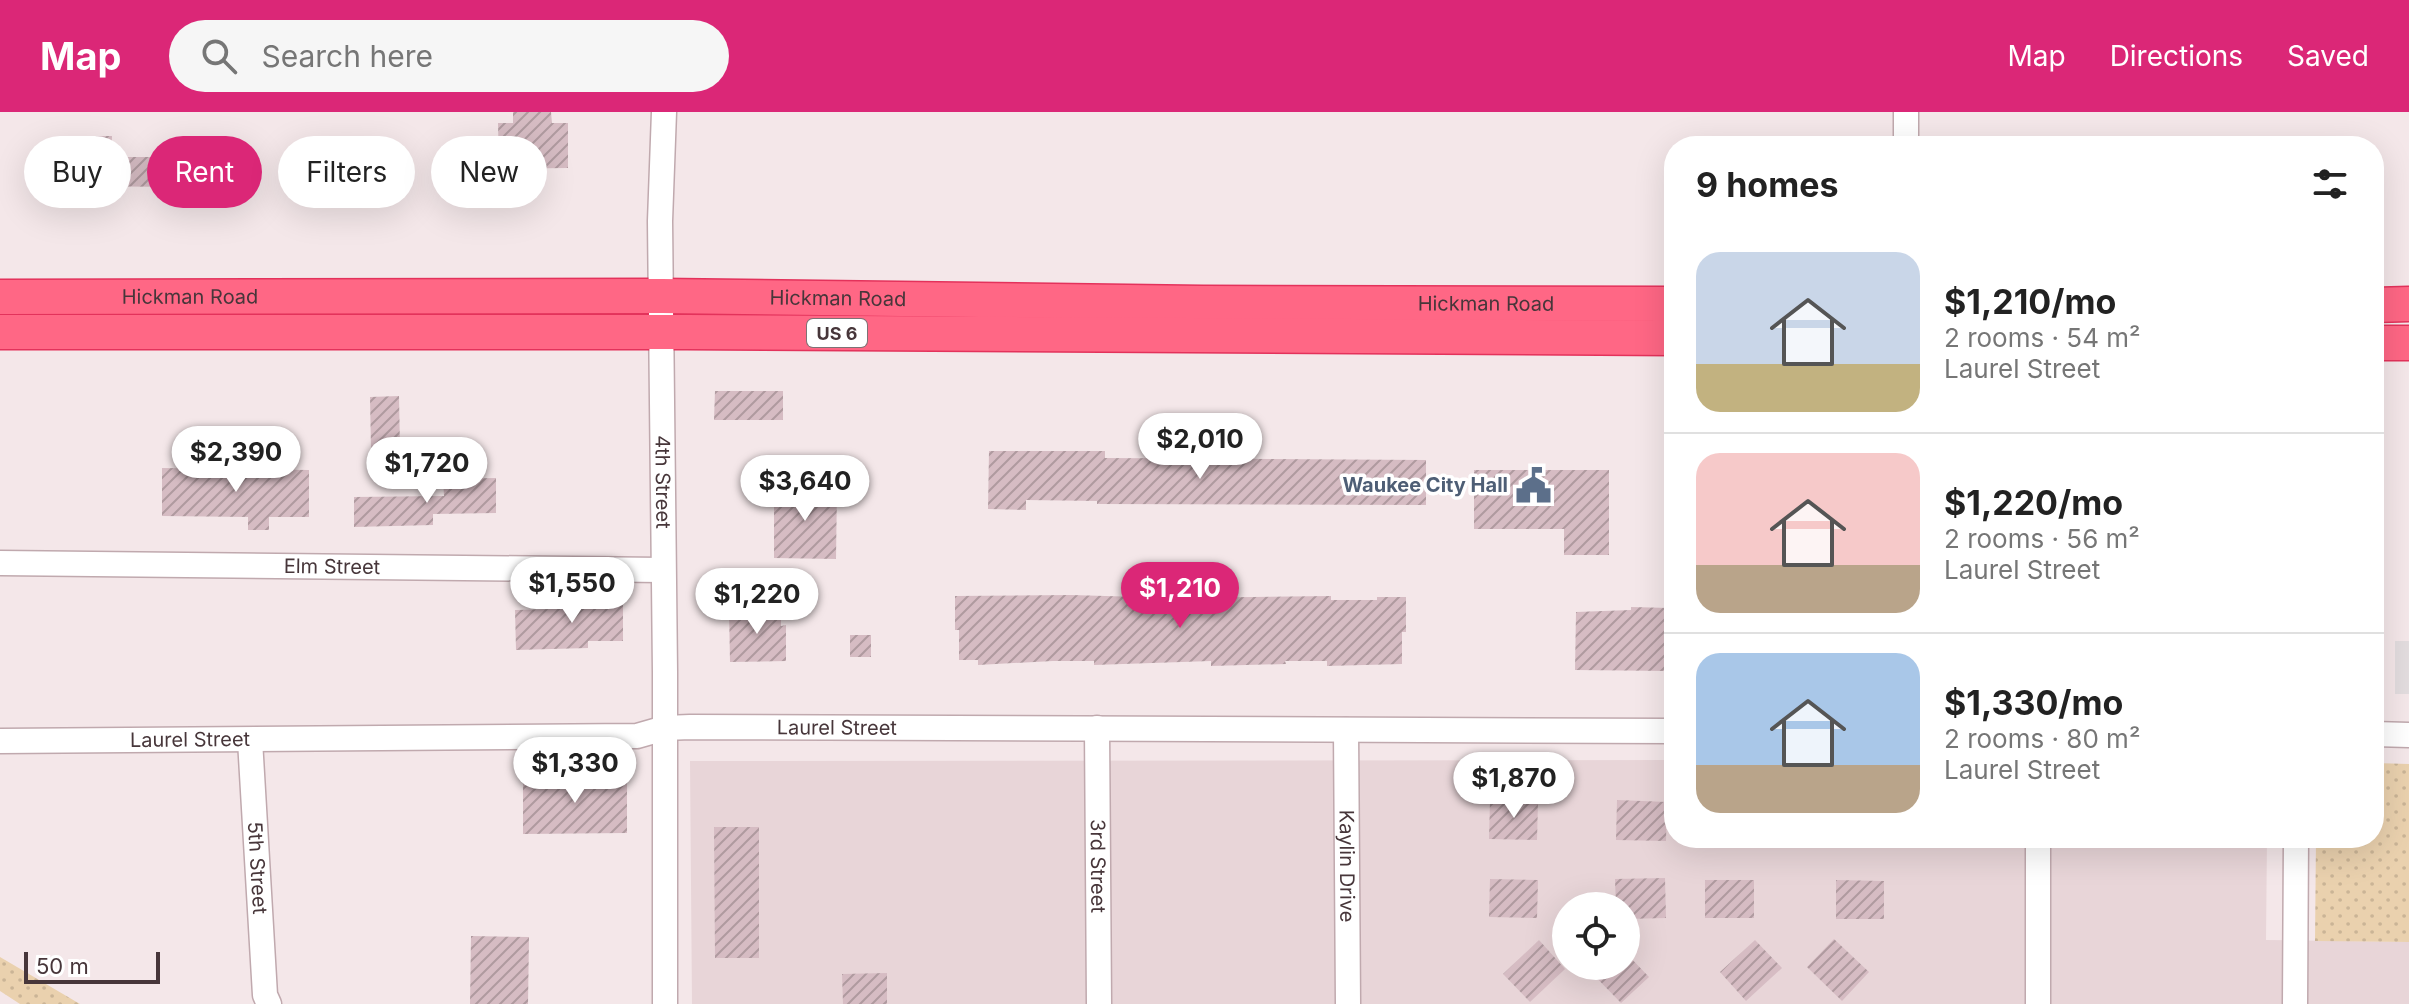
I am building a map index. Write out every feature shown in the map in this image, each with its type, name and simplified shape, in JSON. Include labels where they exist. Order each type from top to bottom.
[{"type":"highway","name":"Hickman Road","points":[[0,297],[662,296],[1219,303],[1664,304]]},
{"type":"highway","points":[[2384,305],[2409,304]]},
{"type":"highway","name":"Hickman Road","points":[[0,332],[1664,338]]},
{"type":"highway","points":[[2384,343],[2409,343]]},
{"type":"street","name":"4th Street","points":[[664,112],[660,221],[665,1004]]},
{"type":"street","points":[[1906,112],[1906,136]]},
{"type":"street","name":"Elm Street","points":[[0,563],[662,570]]},
{"type":"street","name":"Laurel Street","points":[[0,741],[637,736],[665,728],[1664,731]]},
{"type":"street","name":"3rd Street","points":[[1097,728],[1099,1004]]},
{"type":"street","name":"Kaylin Drive","points":[[1346,730],[1348,1004]]},
{"type":"street","points":[[2384,734],[2409,735]]},
{"type":"street","name":"5th Street","points":[[250,740],[267,1000]]},
{"type":"street","points":[[2038,848],[2038,1004]]},
{"type":"street","points":[[2295,1004],[2296,848]]},
{"type":"shaded area","points":[[2395,641],[2409,641],[2409,694],[2395,694]]},
{"type":"shaded area","points":[[1664,760],[1664,848],[2267,848],[2266,940],[2409,942],[2409,1004],[692,1004],[690,761]]},
{"type":"shaded area","points":[[2384,763],[2409,764],[2409,942],[2315,941],[2316,848],[2384,848]]},
{"type":"shaded area","points":[[0,957],[80,1004],[20,1004],[0,991]]},
{"type":"building","points":[[513,112],[551,112],[552,123],[568,123],[568,168],[547,168],[547,136],[498,136],[498,123],[513,123]]},
{"type":"building","points":[[131,157],[147,157],[147,187],[131,187]]},
{"type":"building","points":[[715,391],[783,391],[783,420],[714,420]]},
{"type":"building","points":[[399,396],[400,449],[371,450],[370,397]]},
{"type":"building","points":[[989,451],[1105,451],[1105,458],[1426,460],[1426,505],[1097,504],[1097,501],[1026,500],[1026,510],[988,509]]},
{"type":"building","points":[[162,468],[309,470],[309,517],[269,517],[269,530],[248,530],[248,517],[162,516]]},
{"type":"building","points":[[1474,470],[1609,470],[1609,555],[1564,555],[1564,529],[1474,529]]},
{"type":"building","points":[[496,478],[496,513],[433,514],[433,525],[354,527],[354,497],[444,496],[443,479]]},
{"type":"building","points":[[774,487],[837,488],[836,559],[774,558]]},
{"type":"building","points":[[590,592],[623,592],[623,641],[588,641],[588,648],[516,650],[515,610],[590,608]]},
{"type":"building","points":[[955,596],[1174,598],[1331,596],[1331,600],[1406,597],[1402,664],[1327,666],[1327,661],[1285,661],[1286,664],[1211,666],[1211,661],[1094,665],[1094,661],[1053,661],[978,665],[978,660],[959,660]]},
{"type":"building","points":[[1631,607],[1664,608],[1664,671],[1575,670],[1576,612],[1631,610]]},
{"type":"building","points":[[766,608],[766,613],[781,613],[781,626],[786,625],[786,661],[730,662],[729,609]]},
{"type":"building","points":[[850,635],[871,635],[871,657],[850,657]]},
{"type":"building","points":[[627,776],[627,833],[523,834],[523,777]]},
{"type":"building","points":[[1617,800],[1664,802],[1664,841],[1616,840]]},
{"type":"building","points":[[1490,801],[1538,802],[1537,840],[1489,839]]},
{"type":"building","points":[[714,827],[759,827],[759,958],[715,958]]},
{"type":"building","points":[[1665,878],[1666,918],[1640,919],[1640,892],[1615,892],[1615,879]]},
{"type":"building","points":[[1490,879],[1538,880],[1537,918],[1489,917]]},
{"type":"building","points":[[1705,880],[1754,880],[1754,918],[1705,918]]},
{"type":"building","points":[[1836,880],[1884,881],[1884,919],[1836,919]]},
{"type":"building","points":[[471,936],[529,937],[528,1004],[470,1004]]},
{"type":"building","points":[[1834,939],[1869,972],[1842,1001],[1807,967]]},
{"type":"building","points":[[1539,940],[1552,954],[1553,980],[1530,1002],[1503,974]]},
{"type":"building","points":[[1755,940],[1782,968],[1746,1001],[1720,972]]},
{"type":"building","points":[[1640,968],[1649,977],[1621,1003],[1599,980],[1640,980]]},
{"type":"building","points":[[887,973],[887,1004],[843,1004],[842,974]]},
{"type":"place","name":"Waukee City Hall","points":[[1534,485]]}]
